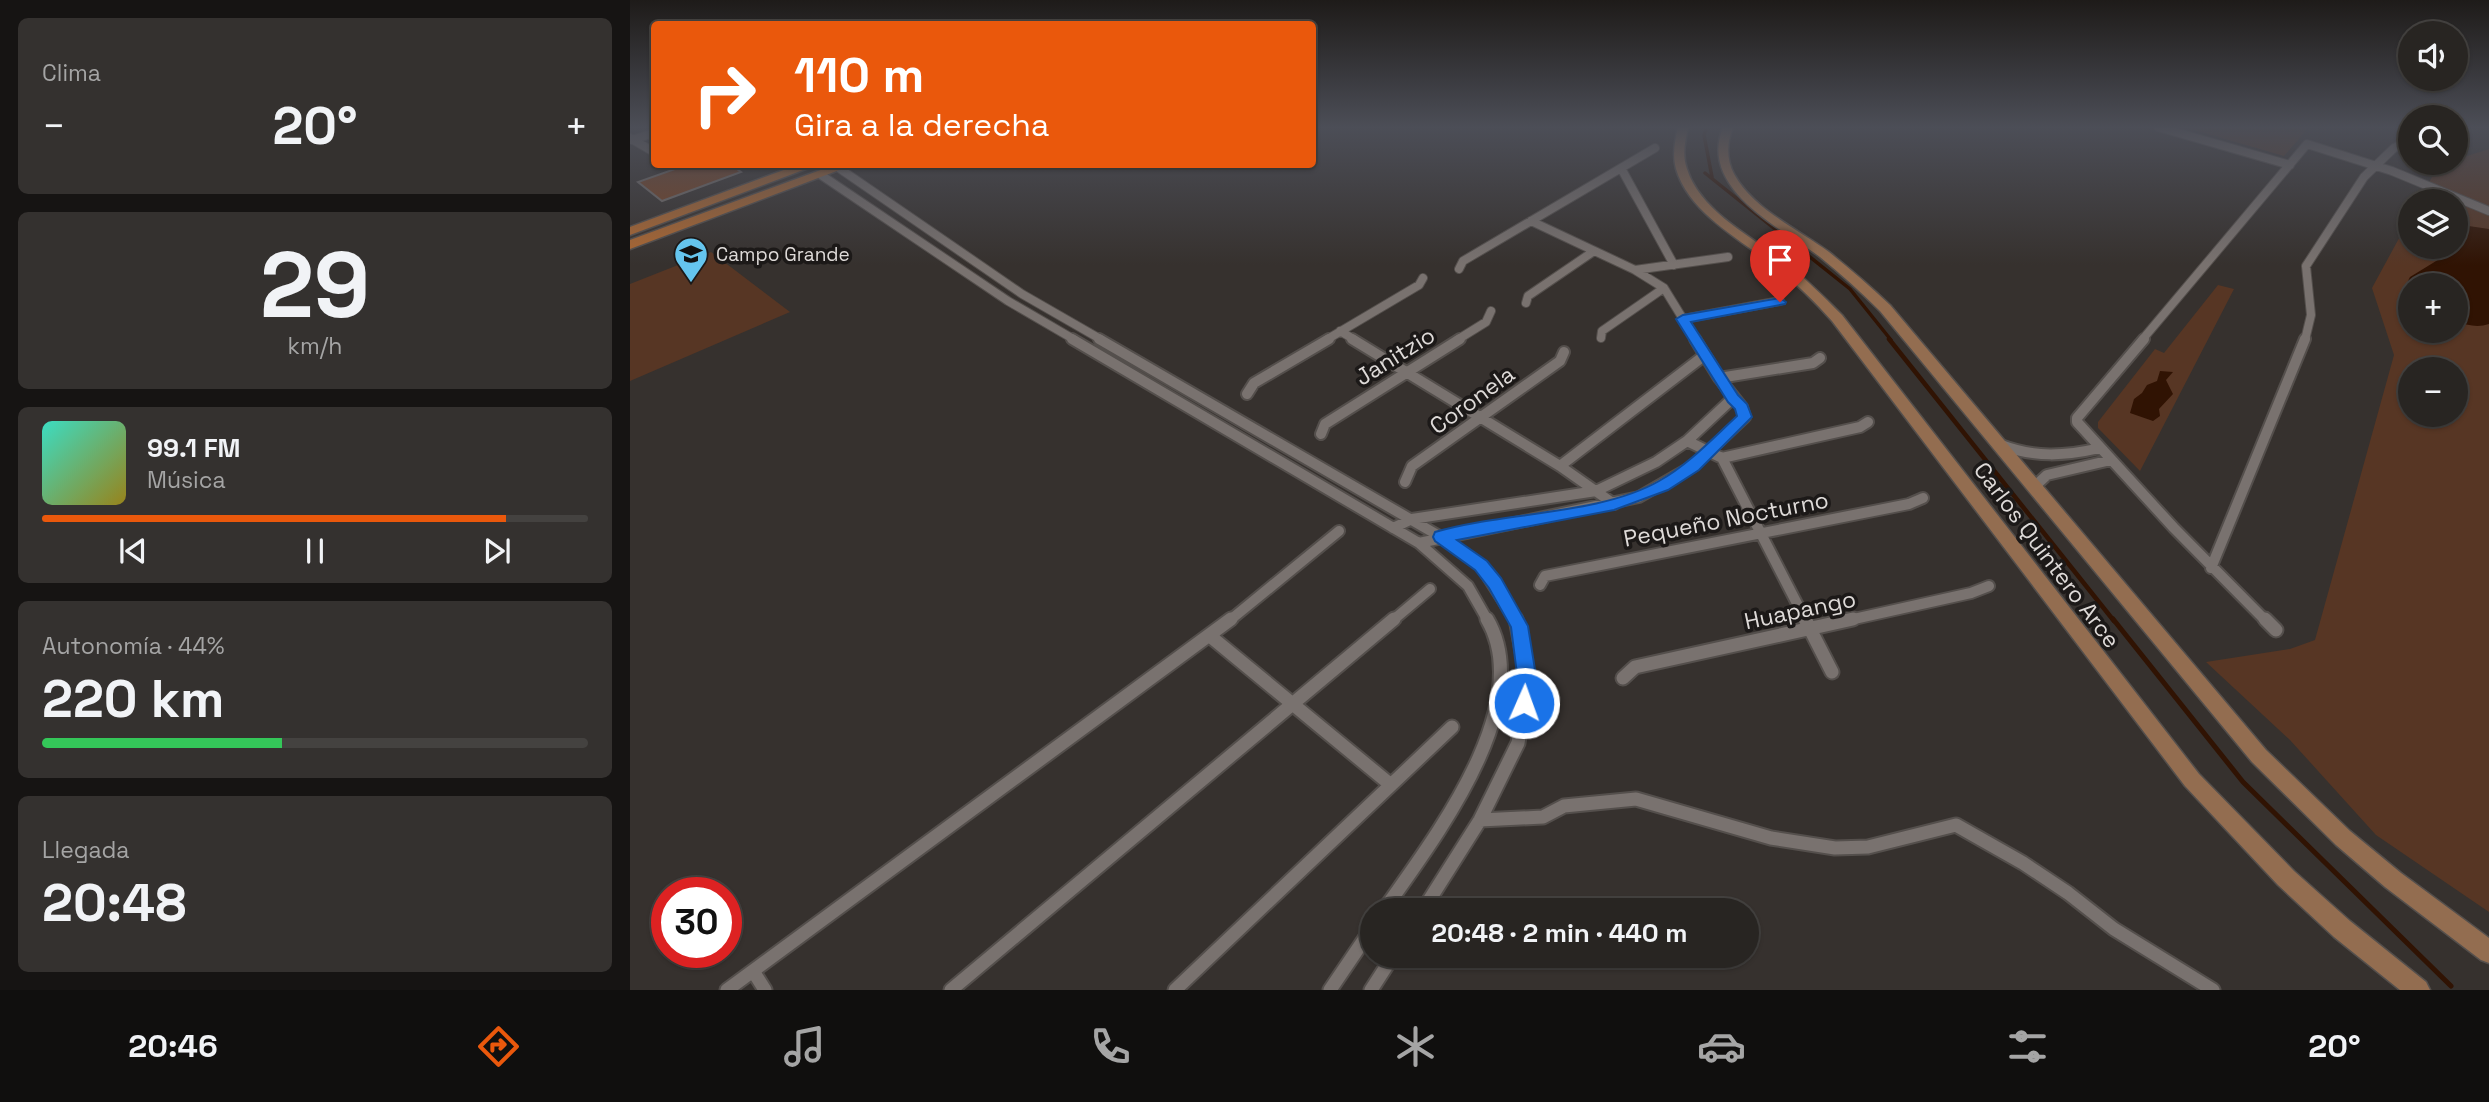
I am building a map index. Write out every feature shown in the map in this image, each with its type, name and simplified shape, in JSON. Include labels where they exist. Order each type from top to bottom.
[{"type":"main road","points":[[630,231],[807,173]]},
{"type":"main road","points":[[630,245],[809,173]]},
{"type":"main road","points":[[855,178],[856,173]]},
{"type":"main road","name":"Carlos Quintero Arce","points":[[1684,173],[1699,198],[1797,279],[1837,318],[2193,780],[2286,878],[2342,929],[2418,990]]},
{"type":"main road","name":"Carlos Quintero Arce","points":[[1730,173],[1742,191],[1863,286],[1905,331],[2224,716],[2298,796],[2393,880],[2489,952]]},
{"type":"main road","points":[[648,238],[645,234],[647,232],[680,213]]},
{"type":"street","points":[[822,173],[1009,301],[1419,543],[1440,557],[1465,580],[1488,614],[1497,645],[1502,679],[1498,713],[1484,752],[1450,812],[1392,898]]},
{"type":"street","points":[[849,173],[1022,294],[1412,519],[1481,566],[1520,626],[1528,682],[1518,743],[1480,820],[1431,898]]},
{"type":"street","points":[[1459,269],[1464,261],[1612,173]]},
{"type":"street","points":[[1624,173],[1674,265]]},
{"type":"street","points":[[2276,630],[2211,568],[2110,460],[2077,422],[2077,418],[2283,173]]},
{"type":"street","points":[[2211,568],[2308,332],[2311,315],[2306,265],[2367,173]]},
{"type":"street","points":[[2397,173],[2437,189]]},
{"type":"street","points":[[2468,200],[2489,205]]},
{"type":"street","points":[[2468,202],[2489,211]]},
{"type":"street","points":[[1419,543],[1614,504],[1662,486],[1693,466],[1745,417],[1742,407],[1719,378],[1664,288],[1635,271],[1531,221]]},
{"type":"street","points":[[909,234],[926,227]]},
{"type":"street","points":[[1526,303],[1528,296],[1594,251]]},
{"type":"street","points":[[1635,271],[1728,257]]},
{"type":"street","points":[[1247,394],[1254,383],[1419,285],[1423,278]]},
{"type":"street","points":[[1601,338],[1602,331],[1664,288]]},
{"type":"street","points":[[1009,301],[1022,294]]},
{"type":"street","points":[[1683,319],[1780,302]]},
{"type":"street","name":"Janitzio","points":[[1321,434],[1325,424],[1486,322],[1491,311]]},
{"type":"street","points":[[1340,331],[1560,466],[1614,504]]},
{"type":"street","name":"Coronela","points":[[1405,482],[1412,466],[1560,360],[1564,352]]},
{"type":"street","points":[[1560,466],[1705,355]]},
{"type":"street","points":[[1719,378],[1812,363],[1820,358]]},
{"type":"street","points":[[1144,382],[1158,373]]},
{"type":"street","points":[[1393,528],[1412,519],[1596,491],[1656,463],[1687,441],[1733,398]]},
{"type":"street","points":[[1722,458],[1860,427],[1868,422]]},
{"type":"street","points":[[1687,441],[1722,458],[1832,672]]},
{"type":"street","points":[[1998,443],[2031,456],[2062,456],[2100,448]]},
{"type":"street","points":[[2062,456],[2073,468]]},
{"type":"street","points":[[2034,487],[2047,475],[2110,460]]},
{"type":"street","name":"Pequeño Nocturno","points":[[1539,584],[1545,576],[1909,504],[1923,498]]},
{"type":"street","points":[[727,990],[1210,636],[1339,531]]},
{"type":"street","name":"Huapango","points":[[1623,678],[1635,667],[1971,593],[1989,586]]},
{"type":"street","points":[[951,990],[1294,706],[1430,589]]},
{"type":"street","points":[[1210,636],[1391,785]]},
{"type":"street","points":[[1175,990],[1452,727]]},
{"type":"street","points":[[1480,820],[1543,817],[1564,806],[1636,799],[1771,838],[1835,848],[1868,847],[1956,825],[2023,863],[2068,893],[2114,929],[2213,990]]},
{"type":"street","points":[[1331,990],[1360,946]]},
{"type":"street","points":[[1371,990],[1385,968]]},
{"type":"street","points":[[753,971],[765,990]]},
{"type":"shaded area","points":[[2489,173],[2489,912],[2376,835],[2290,740],[2206,662],[2290,649],[2315,640],[2394,355],[2372,288],[2398,240],[2398,259],[2468,259],[2468,189],[2426,189],[2433,175]]},
{"type":"shaded area","points":[[2468,226],[2489,229],[2489,324],[2468,324],[2468,273],[2417,273],[2439,259],[2468,259]]},
{"type":"shaded area","name":"Campo Grande","points":[[711,252],[790,312],[630,381],[630,284]]},
{"type":"shaded area","points":[[2218,285],[2234,289],[2140,471],[2098,428],[2098,422],[2155,349],[2164,353]]},
{"type":"shaded area","points":[[2160,371],[2173,372],[2166,380],[2173,394],[2159,409],[2160,416],[2153,421],[2130,413],[2134,399],[2147,385],[2157,381]]},
{"type":"building","points":[[663,173],[738,173],[662,201],[638,182]]},
{"type":"waterway","points":[[1705,173],[1850,289],[1891,340]]},
{"type":"waterway","points":[[1889,339],[2114,621]]},
{"type":"waterway","points":[[2113,619],[2243,782],[2451,986]]},
{"type":"place","name":"Campo Grande","points":[[691,284]]},
{"type":"route","points":[[1524,703],[1528,682],[1520,626],[1495,583],[1481,566],[1441,537],[1614,504],[1662,486],[1693,466],[1745,417],[1742,407],[1719,378],[1683,319],[1780,302]]}]
